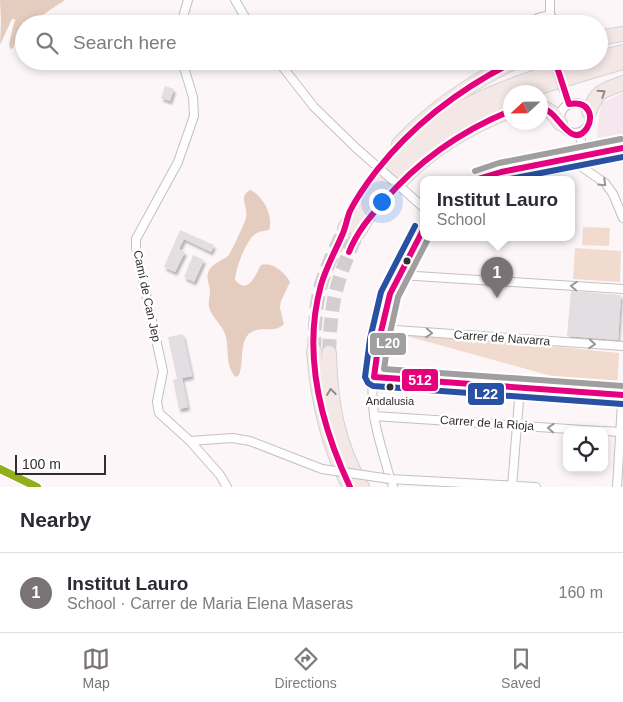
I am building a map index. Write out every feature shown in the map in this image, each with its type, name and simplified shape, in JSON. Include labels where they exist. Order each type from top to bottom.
[{"type":"highway","points":[[608,36],[623,34]]},
{"type":"highway","points":[[608,56],[623,52]]},
{"type":"highway","points":[[608,66],[623,62]]},
{"type":"highway","points":[[355,229],[349,212],[382,164],[416,126],[440,105],[495,70]]},
{"type":"highway","points":[[355,229],[380,177],[414,141],[467,106],[532,78],[558,70]]},
{"type":"highway","points":[[546,85],[596,70]]},
{"type":"highway","points":[[589,112],[593,100],[601,92],[623,83]]},
{"type":"highway","points":[[355,229],[386,185],[421,149],[459,122],[503,100]]},
{"type":"highway","points":[[548,110],[555,115],[560,123]]},
{"type":"highway","points":[[355,229],[403,178],[423,160],[443,145],[470,129],[503,114]]},
{"type":"highway","points":[[314,350],[319,397],[327,431],[350,487]]},
{"type":"highway","points":[[329,353],[334,413],[349,460],[362,487]]},
{"type":"street","points":[[184,15],[188,0]]},
{"type":"street","points":[[236,0],[244,15]]},
{"type":"street","points":[[550,0],[550,15]]},
{"type":"street","name":"Camí de Can Jep","points":[[185,70],[193,97],[194,116],[178,162],[136,239],[136,248],[163,371],[157,402],[159,413],[190,441],[220,475],[227,487]]},
{"type":"street","points":[[285,70],[314,107],[355,147],[420,204]]},
{"type":"street","points":[[558,70],[569,104]]},
{"type":"street","points":[[569,104],[581,104],[589,112],[590,121],[588,126],[579,134],[570,134],[560,123],[561,112],[569,104]]},
{"type":"street","points":[[579,134],[584,156]]},
{"type":"street","points":[[488,176],[623,148]]},
{"type":"street","points":[[570,159],[605,183],[613,194],[623,218]]},
{"type":"street","points":[[393,487],[374,416],[372,390],[381,330],[390,294],[420,236]]},
{"type":"street","points":[[400,274],[623,289]]},
{"type":"street","name":"Carrer de Navarra","points":[[381,330],[623,346]]},
{"type":"street","points":[[374,377],[623,395]]},
{"type":"street","points":[[617,487],[623,386]]},
{"type":"street","points":[[512,486],[520,388]]},
{"type":"street","name":"Carrer de la Rioja","points":[[374,416],[563,428]]},
{"type":"street","points":[[608,431],[620,432]]},
{"type":"street","points":[[190,441],[232,438],[250,441],[322,469],[390,479],[536,487]]},
{"type":"shaded area","points":[[0,0],[65,0],[42,15],[15,15],[15,19],[12,19],[0,45]]},
{"type":"shaded area","points":[[15,19],[15,43],[13,48],[10,49],[9,44]]},
{"type":"shaded area","points":[[623,93],[623,142],[595,151],[601,103]]},
{"type":"shaded area","points":[[250,190],[263,201],[269,213],[270,225],[269,230],[258,232],[249,241],[239,262],[235,280],[244,286],[248,285],[261,265],[265,264],[278,268],[290,282],[281,301],[280,308],[284,324],[275,329],[251,332],[244,342],[241,369],[236,377],[230,368],[225,333],[212,315],[209,307],[208,275],[211,267],[228,256],[234,245],[245,220],[244,197]]},
{"type":"shaded area","points":[[583,227],[610,228],[609,246],[582,245]]},
{"type":"shaded area","points":[[575,248],[621,251],[620,282],[573,279]]},
{"type":"shaded area","points":[[381,329],[619,353],[617,394]]},
{"type":"building","points":[[165,86],[174,89],[170,101],[161,98]]},
{"type":"building","points":[[180,230],[214,245],[211,252],[184,239],[179,249],[185,252],[175,272],[164,267]]},
{"type":"building","points":[[193,255],[204,260],[194,282],[184,277]]},
{"type":"building","points":[[571,291],[621,295],[618,340],[567,336]]},
{"type":"building","points":[[183,334],[192,376],[182,378],[188,407],[179,409],[173,380],[177,379],[168,337]]},
{"type":"tunnel","points":[[314,351],[316,309],[321,285],[345,228]]},
{"type":"tunnel","points":[[329,353],[335,295],[358,232]]},
{"type":"transit line","name":"512","points":[[350,487],[323,414],[314,362],[313,337],[321,285],[349,214],[359,195],[377,170],[423,122],[458,95],[497,70]]},
{"type":"transit line","name":"512","points":[[548,111],[572,134],[582,133],[589,124],[590,114],[587,109],[583,105],[569,104],[558,70]]},
{"type":"transit line","name":"512","points":[[349,252],[368,220],[396,187],[411,173],[458,138],[503,114]]},
{"type":"transit line","name":"L20","points":[[475,171],[499,163],[621,139]]},
{"type":"transit line","name":"512","points":[[488,176],[623,148]]},
{"type":"transit line","name":"L22","points":[[525,176],[623,157]]},
{"type":"transit line","name":"L22","points":[[415,226],[381,292],[370,339],[365,377],[368,383],[373,386],[622,404]]},
{"type":"transit line","name":"512","points":[[420,236],[390,294],[379,340],[374,377],[623,395]]},
{"type":"transit line","name":"L20","points":[[427,241],[398,297],[384,369],[623,386]]},
{"type":"transit line","points":[[0,469],[37,487]]},
{"type":"place","name":"Institut Lauro","points":[[497,298]]},
{"type":"place","name":"Andalusia","points":[[390,387]]}]
